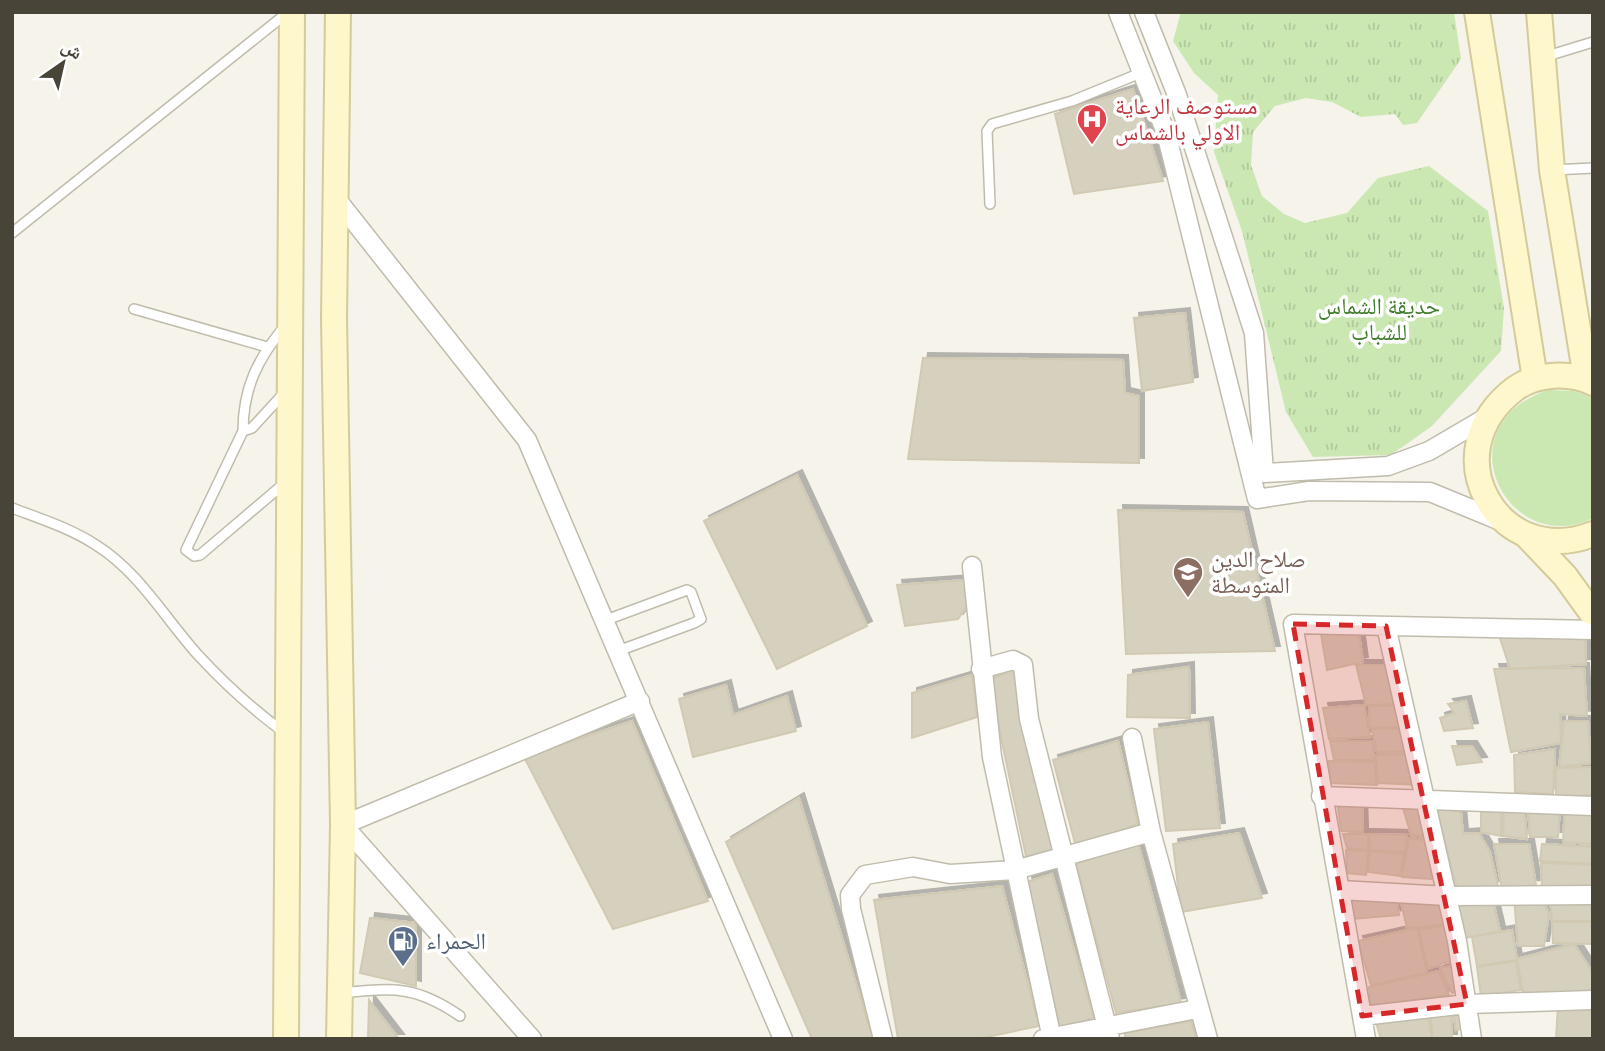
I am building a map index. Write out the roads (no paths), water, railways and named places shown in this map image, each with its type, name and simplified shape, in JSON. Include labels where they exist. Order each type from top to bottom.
[{"type":"street","points":[[286,1039],[290,12]]},
{"type":"street","points":[[338,12],[334,320],[343,825],[338,1039]]},
{"type":"street","points":[[1118,12],[1166,133],[1257,499],[1309,491],[1430,492],[1517,529],[1559,541],[1593,534]]},
{"type":"street","points":[[1144,12],[1177,95],[1254,333],[1264,473],[1388,466],[1429,451],[1487,417]]},
{"type":"street","points":[[1477,12],[1535,379]]},
{"type":"street","points":[[1539,12],[1552,170],[1589,380],[1553,376],[1535,379],[1497,403],[1487,417],[1478,441],[1478,475],[1489,502],[1558,567],[1592,619]]},
{"type":"street","points":[[335,197],[527,440],[783,1039]]},
{"type":"street","points":[[972,566],[992,757],[1049,1038],[1109,1032],[1197,1009]]},
{"type":"street","points":[[1366,1039],[1293,624],[1387,626],[1592,619]]},
{"type":"street","points":[[1387,626],[1448,896],[1472,1039]]},
{"type":"street","points":[[981,668],[1013,660],[1023,665],[1029,719],[1109,1032]]},
{"type":"street","points":[[343,825],[640,701]]},
{"type":"street","points":[[1132,738],[1151,832],[1197,1009],[1208,1039]]},
{"type":"street","points":[[1322,796],[1593,806]]},
{"type":"street","points":[[343,825],[532,1039]]},
{"type":"street","points":[[883,1039],[851,909],[850,895],[865,875],[913,867],[950,874],[1015,870],[1151,832]]},
{"type":"street","points":[[1340,890],[1448,896],[1593,895]]},
{"type":"street","points":[[1362,1016],[1467,1004],[1593,1000]]},
{"type":"lane","points":[[12,233],[290,12]]},
{"type":"lane","points":[[1542,58],[1593,41]]},
{"type":"lane","points":[[990,204],[987,131],[992,124],[1072,101],[1143,72]]},
{"type":"lane","points":[[1552,170],[1593,168]]},
{"type":"lane","points":[[134,309],[267,346]]},
{"type":"lane","points":[[288,322],[267,346],[253,374],[246,394],[243,431],[186,550],[194,556],[200,555],[288,481]]},
{"type":"lane","points":[[243,431],[252,428],[288,388]]},
{"type":"lane","points":[[12,508],[66,528],[98,546],[138,580],[197,654],[249,708],[287,734]]},
{"type":"lane","points":[[606,620],[687,590],[691,592],[701,615],[701,620],[694,623],[618,650]]},
{"type":"lane","points":[[340,993],[413,991],[428,995],[460,1016]]},
{"type":"place","name":"مستوصف الرعاية الاولي بالشماس","points":[[1092,146]]},
{"type":"place","name":"صلاح الدين المتوسطة","points":[[1188,599]]},
{"type":"place","name":"الحمراء","points":[[403,968]]},
{"type":"park label","name":"حديقة الشماس للشباب","points":[[1379,319]]}]
